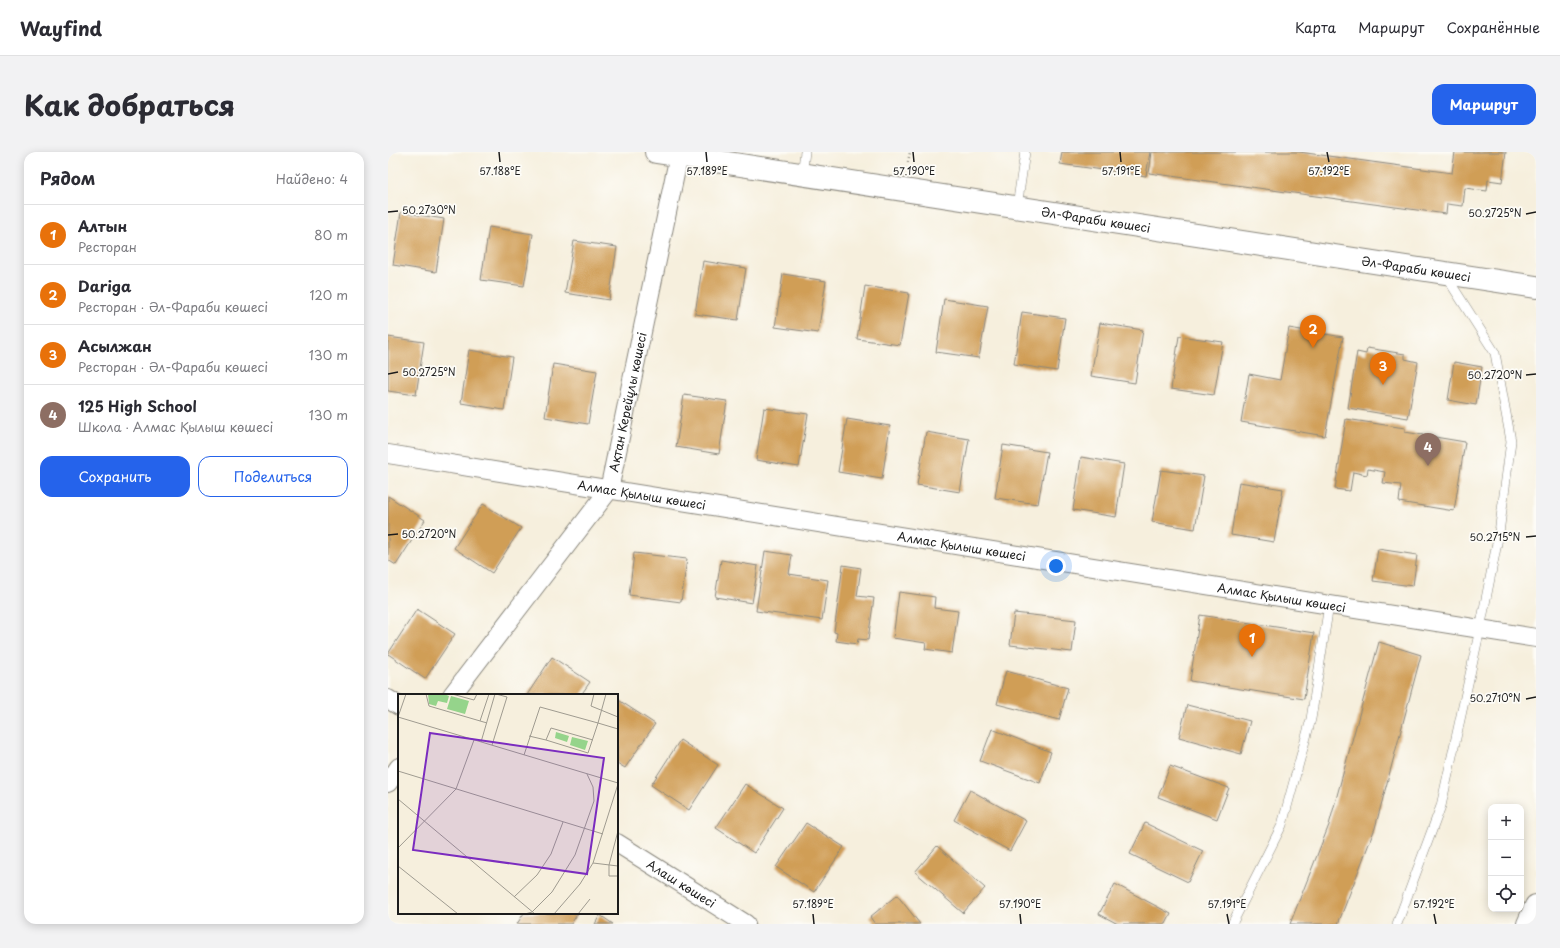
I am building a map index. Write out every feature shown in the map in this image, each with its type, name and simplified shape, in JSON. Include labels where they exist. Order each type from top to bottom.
[{"type":"street","name":"Әл-Фараби көшесі","points":[[656,152],[679,156],[728,157],[802,174],[1536,287]]},
{"type":"street","name":"Ақтан Керейұлы көшесі","points":[[453,694],[609,490],[679,156]]},
{"type":"street","name":"Алмас Қылыш көшесі","points":[[388,454],[1536,638]]},
{"type":"street","points":[[388,699],[398,705]]},
{"type":"street","points":[[388,783],[398,768]]},
{"type":"street","name":"Алаш көшесі","points":[[618,844],[746,924]]},
{"type":"street","points":[[1528,924],[1536,906]]},
{"type":"lane","points":[[802,174],[805,152]]},
{"type":"lane","points":[[1017,207],[1025,152]]},
{"type":"lane","points":[[1397,924],[1441,806],[1480,629],[1499,534],[1511,441],[1495,353],[1444,273]]},
{"type":"lane","points":[[1232,924],[1282,825],[1311,719],[1329,604]]},
{"type":"path","points":[[908,162],[910,152]]},
{"type":"building","points":[[1062,152],[1150,152],[1146,176],[1060,164]]},
{"type":"building","points":[[1152,152],[1299,152],[1452,173],[1455,152],[1506,152],[1502,182],[1488,180],[1487,191],[1465,188],[1463,206],[1447,204],[1446,214],[1149,173]]},
{"type":"building","points":[[401,212],[444,219],[436,272],[393,265]]},
{"type":"building","points":[[489,227],[533,234],[524,286],[481,280]]},
{"type":"building","points":[[574,241],[617,247],[609,300],[565,293]]},
{"type":"building","points":[[703,261],[746,268],[738,320],[695,314]]},
{"type":"building","points":[[783,274],[826,281],[818,333],[775,327]]},
{"type":"building","points":[[865,286],[909,293],[900,345],[857,339]]},
{"type":"building","points":[[944,299],[988,306],[979,358],[936,352]]},
{"type":"building","points":[[1022,312],[1065,318],[1057,371],[1014,364]]},
{"type":"building","points":[[1100,323],[1143,330],[1135,383],[1091,376]]},
{"type":"building","points":[[1289,328],[1343,337],[1325,436],[1241,422],[1249,374],[1280,380]]},
{"type":"building","points":[[1179,336],[1223,342],[1214,395],[1171,389]]},
{"type":"building","points":[[388,337],[424,342],[416,395],[388,391]]},
{"type":"building","points":[[1367,348],[1405,354],[1405,359],[1418,362],[1408,418],[1348,408],[1357,352],[1366,354]]},
{"type":"building","points":[[469,350],[512,357],[504,410],[461,403]]},
{"type":"building","points":[[1454,362],[1482,367],[1476,405],[1448,400]]},
{"type":"building","points":[[553,364],[597,371],[588,424],[545,417]]},
{"type":"building","points":[[684,395],[727,401],[719,454],[676,447]]},
{"type":"building","points":[[764,408],[808,414],[799,467],[756,460]]},
{"type":"building","points":[[847,419],[890,426],[882,479],[838,472]]},
{"type":"building","points":[[1346,419],[1405,428],[1405,432],[1465,442],[1454,511],[1399,502],[1401,485],[1383,483],[1385,472],[1368,469],[1367,475],[1353,472],[1350,491],[1335,489]]},
{"type":"building","points":[[926,432],[969,439],[960,492],[917,485]]},
{"type":"building","points":[[1003,445],[1047,452],[1038,504],[995,498]]},
{"type":"building","points":[[1081,457],[1124,464],[1116,517],[1073,510]]},
{"type":"building","points":[[1161,470],[1204,476],[1195,529],[1152,522]]},
{"type":"building","points":[[1239,482],[1283,489],[1274,542],[1231,535]]},
{"type":"building","points":[[388,496],[425,520],[396,565],[388,560]]},
{"type":"building","points":[[483,504],[521,528],[492,573],[454,548]]},
{"type":"building","points":[[1378,549],[1417,555],[1413,586],[1373,581]]},
{"type":"building","points":[[765,551],[792,555],[789,574],[828,580],[822,620],[756,611]]},
{"type":"building","points":[[634,553],[687,559],[681,602],[629,595]]},
{"type":"building","points":[[721,560],[758,566],[752,603],[715,597]]},
{"type":"building","points":[[843,565],[861,568],[857,596],[874,598],[868,640],[858,639],[857,644],[836,641],[837,633],[834,632]]},
{"type":"building","points":[[899,592],[935,597],[934,608],[958,611],[952,653],[925,649],[926,643],[893,638]]},
{"type":"building","points":[[417,609],[455,634],[425,679],[388,654]]},
{"type":"building","points":[[1014,613],[1076,620],[1072,652],[1010,645]]},
{"type":"building","points":[[1200,615],[1314,633],[1304,699],[1190,681]]},
{"type":"building","points":[[1379,642],[1421,655],[1375,828],[1338,924],[1290,924],[1329,825]]},
{"type":"building","points":[[552,657],[590,682],[582,694],[528,694]]},
{"type":"building","points":[[1006,671],[1068,688],[1059,720],[997,704]]},
{"type":"building","points":[[618,700],[655,724],[625,768],[618,764]]},
{"type":"building","points":[[1187,705],[1250,721],[1241,754],[1179,737]]},
{"type":"building","points":[[992,729],[1051,752],[1040,783],[980,761]]},
{"type":"building","points":[[680,740],[718,765],[689,810],[651,785]]},
{"type":"building","points":[[1170,766],[1229,788],[1217,819],[1158,797]]},
{"type":"building","points":[[745,784],[783,808],[754,853],[716,828]]},
{"type":"building","points":[[970,790],[1026,821],[1010,851],[954,820]]},
{"type":"building","points":[[806,823],[844,847],[814,892],[776,867]]},
{"type":"building","points":[[1145,823],[1203,851],[1188,882],[1130,854]]},
{"type":"building","points":[[937,846],[985,888],[963,913],[915,872]]},
{"type":"building","points":[[1115,884],[1171,914],[1166,924],[1118,924],[1099,914]]},
{"type":"building","points":[[897,895],[920,924],[875,924],[870,917]]},
{"type":"building","points":[[523,914],[577,914],[571,924],[517,924]]},
{"type":"building","points":[[600,915],[613,924],[595,924]]},
{"type":"place","name":"Dariga","points":[[1313,348]]},
{"type":"place","name":"Асылжан","points":[[1383,385]]},
{"type":"place","name":"125 High School","points":[[1428,466]]},
{"type":"place","name":"Алтын","points":[[1252,657]]}]
